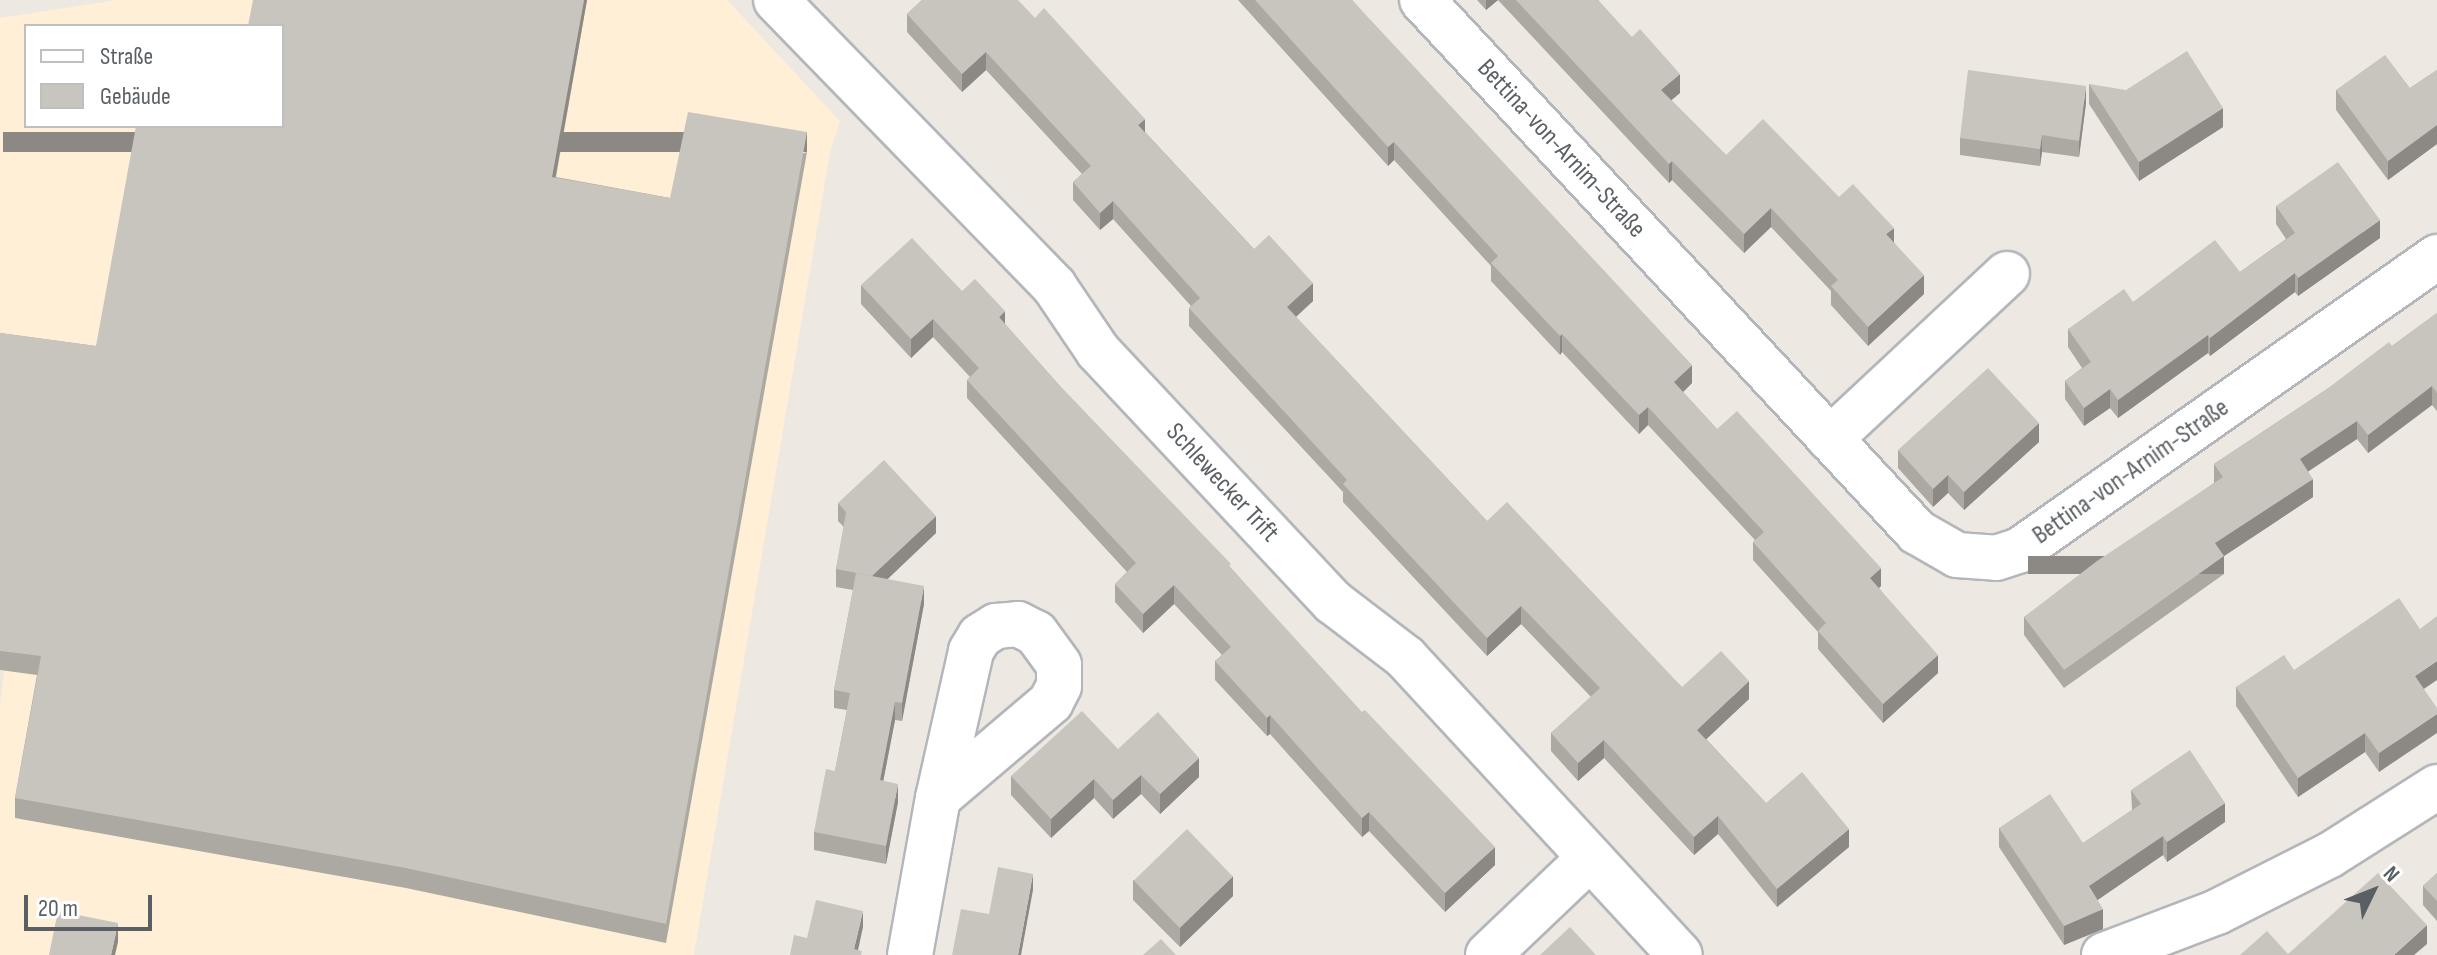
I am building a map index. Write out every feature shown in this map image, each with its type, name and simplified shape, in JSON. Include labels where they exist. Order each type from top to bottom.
[{"type":"street","name":"Schlewecker Trift","points":[[776,0],[1054,286],[1098,351],[1333,602],[1405,657],[1680,955]]},
{"type":"street","name":"Bettina-von-Arnim-Straße","points":[[1422,0],[1917,532],[1957,555],[1996,558],[2020,550],[2437,257]]},
{"type":"street","points":[[1830,439],[2007,274]]},
{"type":"street","points":[[2104,955],[2217,912],[2315,862],[2437,787]]},
{"type":"street","points":[[910,955],[938,798]]},
{"type":"street","points":[[1488,955],[1590,858]]},
{"type":"shaded area","points":[[117,0],[727,0],[840,121],[830,153],[694,955],[0,955],[0,704],[4,672],[0,670],[0,18]]},
{"type":"building","points":[[253,0],[584,0],[552,177],[670,198],[688,112],[807,132],[666,924],[406,868],[15,798],[41,656],[0,651],[0,333],[96,346],[136,128],[284,128],[284,24],[248,24]]},
{"type":"building","points":[[922,0],[1018,0],[1035,18],[1044,8],[1145,119],[1138,125],[1254,249],[1269,235],[1313,283],[1287,307],[1487,521],[1507,502],[1682,687],[1721,651],[1749,681],[1697,730],[1766,803],[1802,772],[1849,829],[1777,889],[1718,816],[1694,837],[1604,740],[1578,763],[1551,733],[1600,688],[1521,606],[1487,638],[1343,484],[1347,480],[1189,308],[1200,298],[1113,201],[1100,213],[1073,182],[1091,166],[986,52],[962,74],[907,14]]},
{"type":"building","points":[[1255,0],[1352,0],[1692,365],[1674,382],[1717,429],[1737,411],[1881,568],[1870,578],[1938,655],[1883,704],[1818,631],[1826,623],[1753,542],[1764,532],[1648,407],[1639,415],[1562,334],[1560,336],[1491,263],[1498,256],[1394,142],[1388,147]]},
{"type":"building","points":[[1516,0],[1598,0],[1632,37],[1640,29],[1680,74],[1661,90],[1726,155],[1763,119],[1839,197],[1853,184],[1894,228],[1886,234],[1924,275],[1868,327],[1831,286],[1838,280],[1771,208],[1744,234],[1672,161],[1669,164]]},
{"type":"building","points":[[2187,51],[2223,108],[2139,162],[2089,84],[2126,90]]},
{"type":"building","points":[[2385,55],[2410,88],[2437,70],[2437,125],[2388,161],[2336,90]]},
{"type":"building","points":[[1968,70],[2086,86],[2079,141],[2042,135],[2040,149],[1960,138]]},
{"type":"building","points":[[2338,162],[2380,220],[2298,278],[2295,273],[2210,338],[2208,335],[2118,400],[2110,389],[2084,408],[2065,381],[2091,362],[2068,329],[2124,289],[2133,302],[2215,240],[2240,272],[2295,233],[2276,206]]},
{"type":"building","points":[[912,238],[962,291],[975,279],[1005,311],[999,317],[1059,385],[1231,564],[1229,566],[1362,712],[1365,710],[1495,847],[1445,893],[1369,812],[1362,818],[1270,715],[1267,718],[1215,661],[1231,647],[1174,585],[1143,614],[1115,584],[1136,563],[967,380],[979,368],[933,319],[911,339],[861,285]]},
{"type":"building","points":[[2437,313],[2437,393],[2432,386],[2368,435],[2357,421],[2300,459],[2313,479],[2215,543],[2224,556],[2064,670],[2024,617],[2097,561],[2223,477],[2214,464],[2323,392],[2389,342],[2392,346]]},
{"type":"building","points":[[1988,368],[2039,423],[1964,492],[1948,475],[1933,489],[1898,450]]},
{"type":"building","points":[[884,460],[936,516],[872,576],[836,569],[846,512],[838,503]]},
{"type":"building","points":[[856,573],[924,586],[902,703],[895,702],[880,780],[898,784],[886,846],[814,832],[826,769],[835,771],[850,693],[834,690]]},
{"type":"building","points":[[2399,598],[2420,629],[2437,616],[2437,661],[2415,676],[2437,708],[2437,714],[2379,753],[2365,733],[2298,778],[2236,687],[2284,655],[2294,670]]},
{"type":"building","points":[[1082,711],[1118,749],[1158,712],[1199,758],[1160,794],[1141,775],[1113,800],[1094,779],[1051,819],[1011,776]]},
{"type":"building","points":[[2190,750],[2225,803],[2167,842],[2163,836],[2089,886],[2103,909],[2064,926],[1999,828],[2050,794],[2083,843],[2141,804],[2131,790]]},
{"type":"building","points":[[1187,829],[1233,876],[1180,928],[1134,880]]},
{"type":"building","points":[[998,867],[1033,874],[1018,955],[952,955],[961,909],[989,914]]},
{"type":"building","points":[[2378,873],[2427,925],[2394,955],[2240,955],[2267,931],[2288,954]]},
{"type":"building","points":[[2437,873],[2437,901],[2423,886]]},
{"type":"building","points":[[816,900],[863,911],[854,949],[862,951],[861,955],[790,955],[794,935],[807,938]]},
{"type":"building","points":[[58,911],[118,923],[111,955],[49,955]]},
{"type":"building","points":[[1570,927],[1596,955],[1540,955]]},
{"type":"building","points":[[1161,939],[1176,955],[1143,955]]}]
